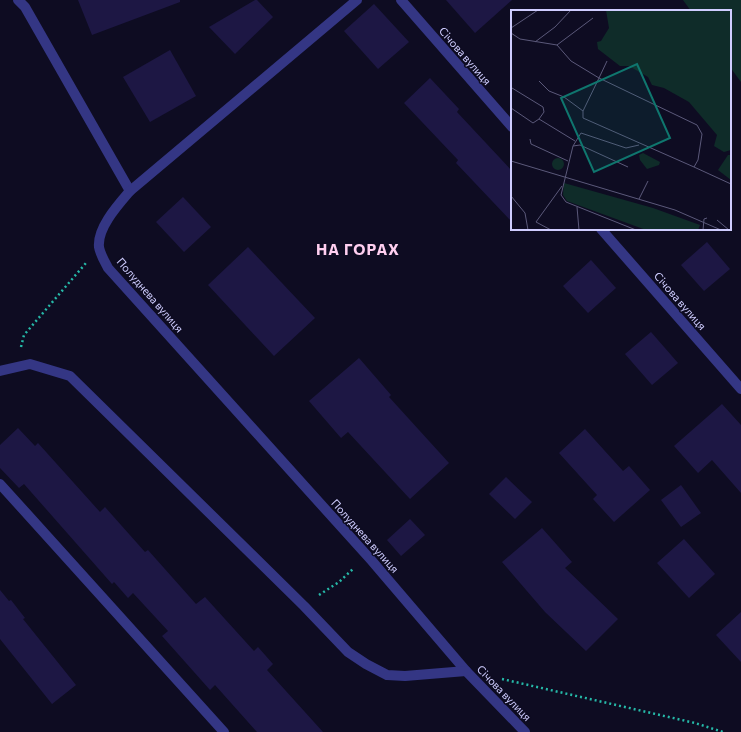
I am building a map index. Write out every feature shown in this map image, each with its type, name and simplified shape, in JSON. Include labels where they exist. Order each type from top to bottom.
[{"type":"street","points":[[18,0],[25,7],[130,191]]},
{"type":"street","points":[[99,248],[101,232],[114,210],[130,191],[356,0]]},
{"type":"street","name":"Січова вулиця","points":[[401,0],[511,126]]},
{"type":"street","name":"Січова вулиця","points":[[602,230],[741,389]]},
{"type":"street","name":"Полуднева вулиця","points":[[99,248],[108,268],[367,556],[466,671]]},
{"type":"street","points":[[0,371],[30,364],[70,376],[304,606],[348,652],[366,664],[387,675],[406,676],[466,671]]},
{"type":"street","points":[[0,484],[224,732]]},
{"type":"street","name":"Січова вулиця","points":[[466,671],[525,732]]},
{"type":"path","points":[[17,367],[24,335],[99,248]]},
{"type":"path","points":[[327,589],[338,582],[367,556]]},
{"type":"path","points":[[466,671],[695,723],[723,732]]},
{"type":"green space","points":[[683,0],[741,0],[741,82],[731,68],[731,10],[690,10]]},
{"type":"building","points":[[78,0],[180,0],[180,2],[92,35]]},
{"type":"building","points":[[257,0],[273,17],[235,54],[209,27]]},
{"type":"building","points":[[446,0],[512,0],[475,33]]},
{"type":"building","points":[[374,4],[409,42],[378,69],[344,31]]},
{"type":"building","points":[[170,50],[196,96],[150,122],[123,77]]},
{"type":"building","points":[[430,78],[459,109],[457,112],[511,170],[511,221],[456,163],[458,160],[404,103]]},
{"type":"building","points":[[183,197],[211,227],[184,252],[156,222]]},
{"type":"building","points":[[707,242],[730,269],[704,291],[681,265]]},
{"type":"building","points":[[248,247],[315,318],[274,356],[208,285]]},
{"type":"building","points":[[591,260],[616,288],[588,313],[563,286]]},
{"type":"building","points":[[651,332],[678,363],[652,385],[625,354]]},
{"type":"building","points":[[359,358],[391,395],[389,397],[449,463],[410,499],[348,432],[341,438],[309,401]]},
{"type":"building","points":[[722,404],[741,425],[741,493],[712,460],[698,473],[674,446]]},
{"type":"building","points":[[18,428],[35,446],[38,443],[100,512],[105,507],[145,552],[148,550],[196,604],[205,597],[254,651],[258,647],[273,664],[267,670],[323,732],[257,732],[215,685],[210,690],[162,636],[168,631],[133,593],[128,598],[114,582],[112,584],[24,484],[19,488],[0,468],[0,445]]},
{"type":"building","points":[[585,429],[623,471],[629,466],[650,490],[614,522],[593,499],[597,495],[559,453]]},
{"type":"building","points":[[506,477],[532,502],[515,519],[489,494]]},
{"type":"building","points":[[681,485],[701,513],[681,527],[661,500]]},
{"type":"building","points":[[410,519],[425,535],[401,556],[387,540]]},
{"type":"building","points":[[542,528],[572,562],[565,568],[618,619],[586,651],[545,612],[502,562]]},
{"type":"building","points":[[684,539],[715,574],[689,598],[657,563]]},
{"type":"building","points":[[0,590],[9,601],[11,600],[25,618],[23,619],[76,685],[52,704],[0,639]]},
{"type":"building","points":[[741,612],[741,662],[716,635]]},
{"type":"district","name":"НА ГОРАХ","points":[[358,250]]}]
